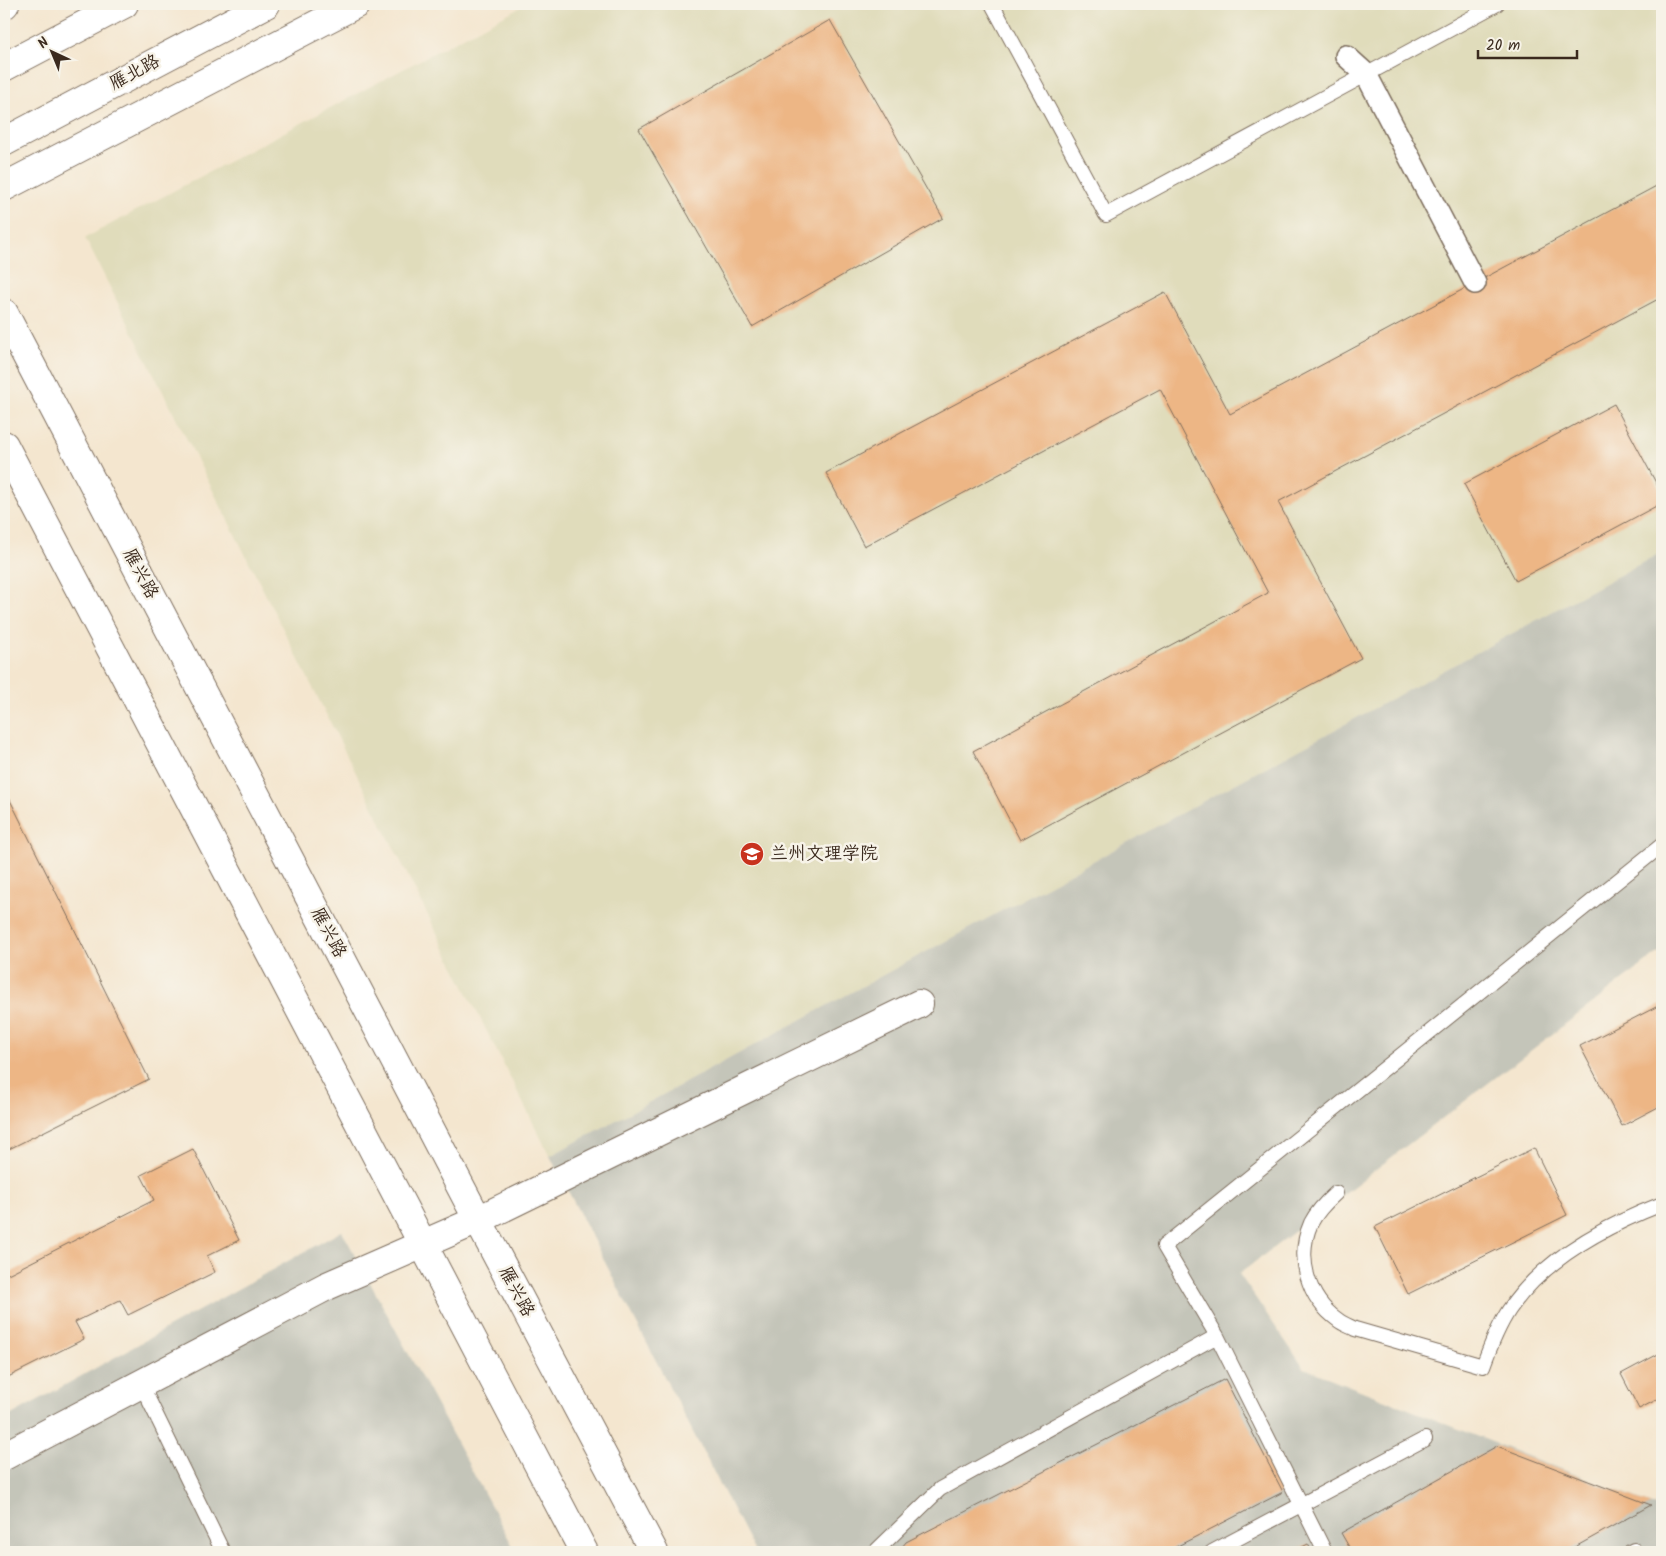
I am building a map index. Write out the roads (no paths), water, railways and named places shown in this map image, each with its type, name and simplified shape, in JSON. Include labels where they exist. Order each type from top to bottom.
[{"type":"main road","points":[[4,67],[124,4]]},
{"type":"main road","name":"雁北路","points":[[4,142],[266,4]]},
{"type":"main road","points":[[4,187],[356,4]]},
{"type":"main road","name":"雁兴路","points":[[4,313],[478,1220],[654,1552]]},
{"type":"main road","points":[[4,445],[584,1552]]},
{"type":"main road","points":[[4,1456],[327,1286],[478,1220],[919,1004]]},
{"type":"street","points":[[1346,56],[1366,74],[1475,284]]},
{"type":"lane","points":[[992,4],[1106,215],[1497,4]]},
{"type":"lane","points":[[1325,1552],[1300,1505],[1218,1336],[1164,1246],[1662,845]]},
{"type":"lane","points":[[1336,1193],[1322,1206],[1312,1222],[1306,1240],[1304,1260],[1307,1277],[1314,1294],[1324,1309],[1338,1320],[1355,1329],[1483,1366],[1494,1337],[1509,1310],[1544,1271],[1594,1236],[1630,1217],[1662,1204]]},
{"type":"lane","points":[[875,1552],[940,1489],[1218,1336]]},
{"type":"lane","points":[[141,1384],[223,1552]]},
{"type":"lane","points":[[1212,1552],[1425,1439]]},
{"type":"place","name":"兰州文理学院","points":[[752,854]]}]
